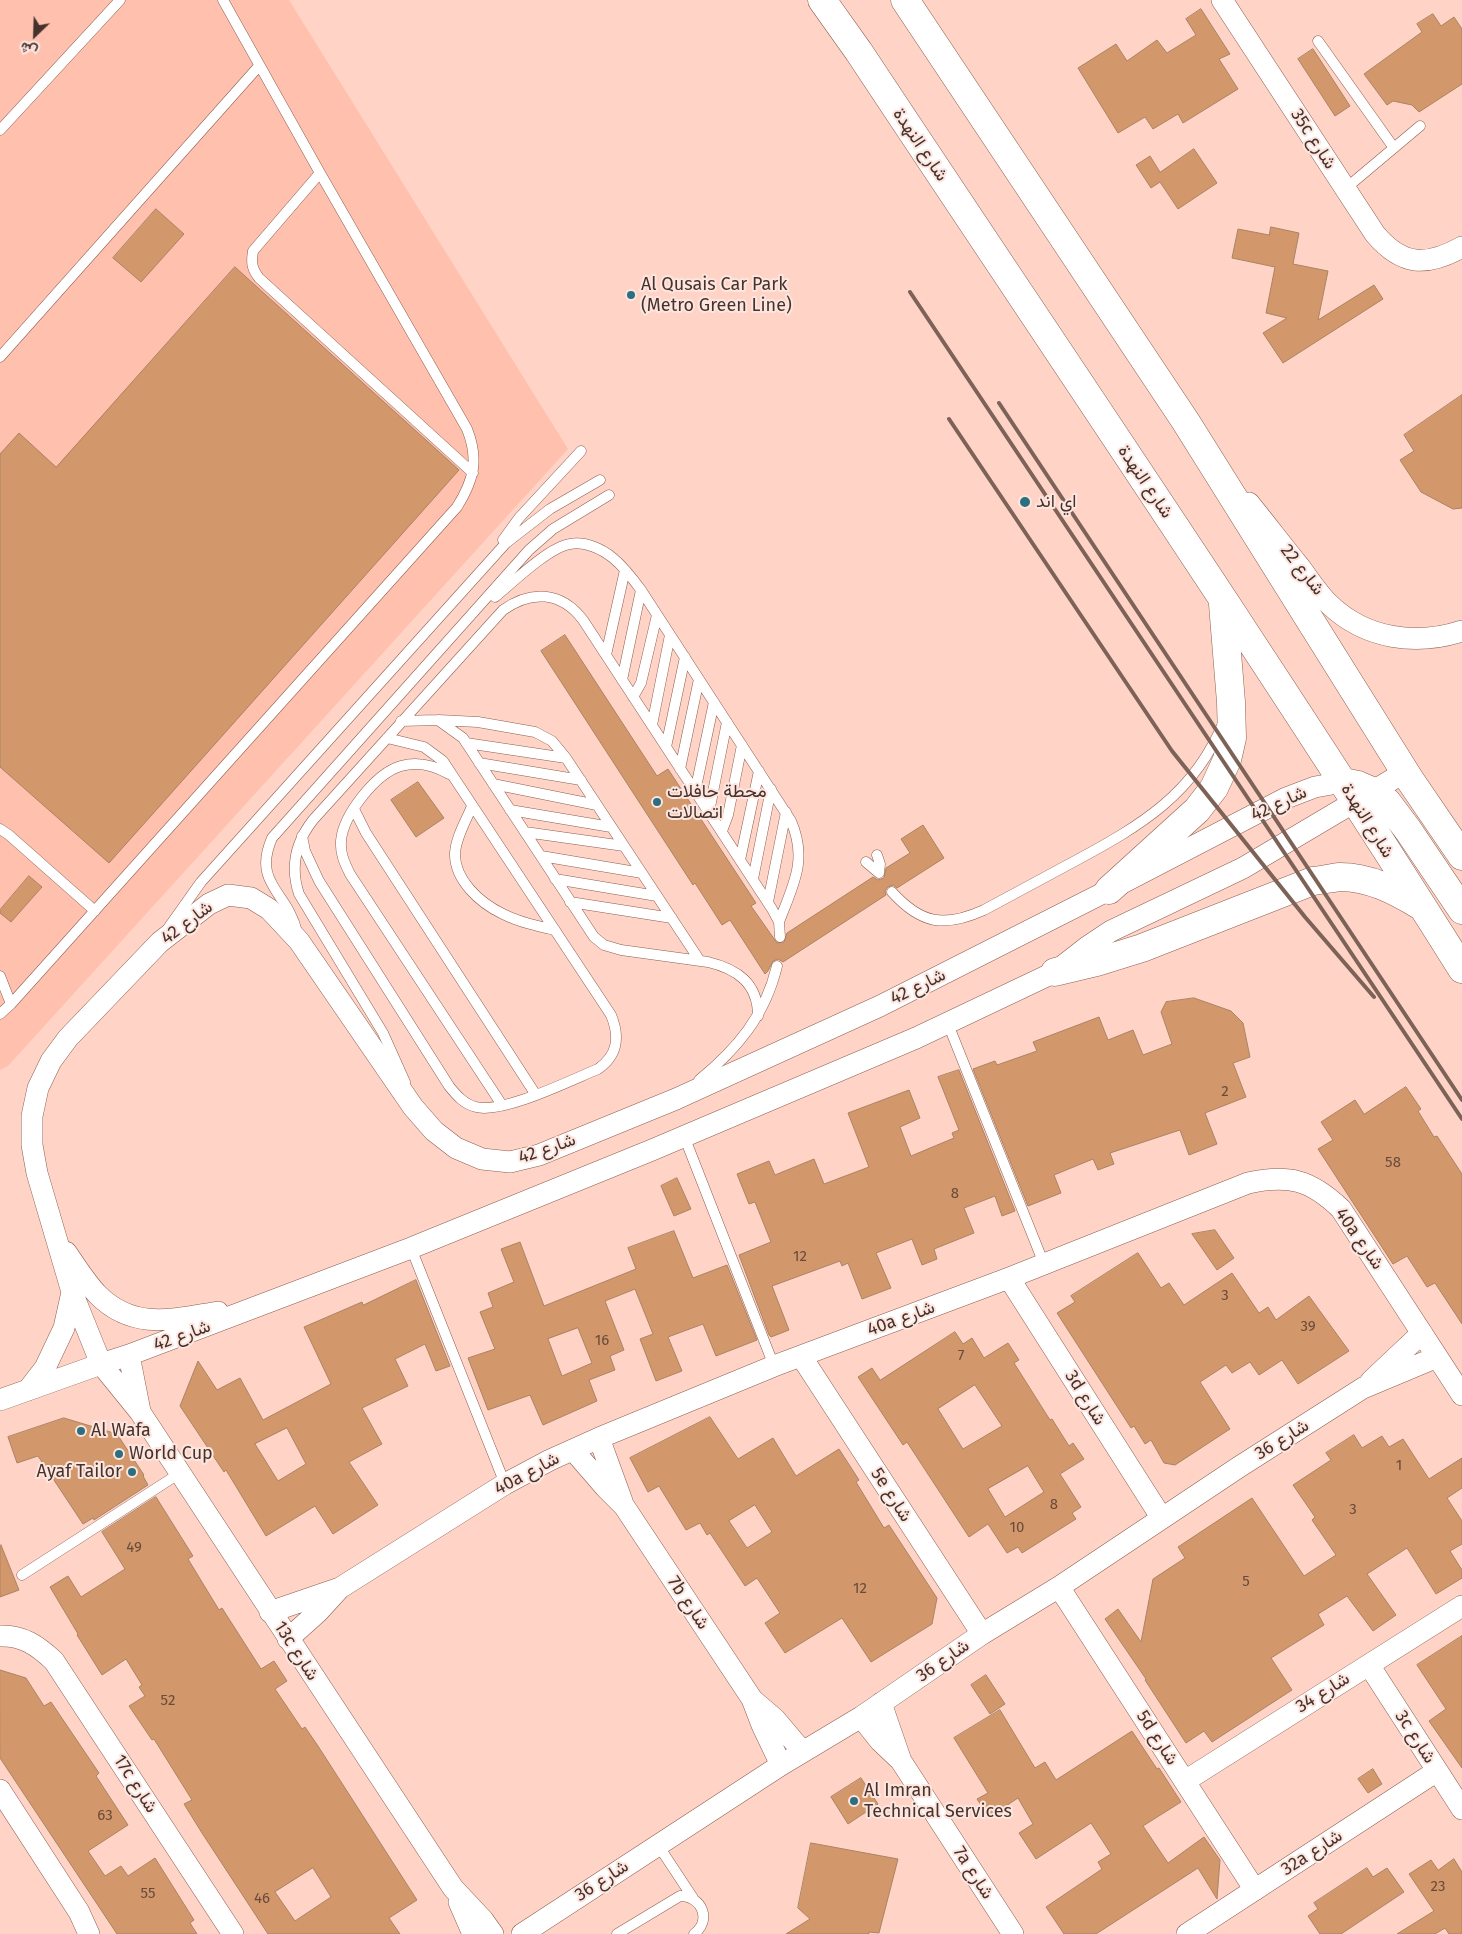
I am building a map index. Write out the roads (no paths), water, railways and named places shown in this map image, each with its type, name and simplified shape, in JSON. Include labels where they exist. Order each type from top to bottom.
[{"type":"main road","name":"شارع النهدة","points":[[822,0],[859,52],[1223,600],[1356,792],[1423,907],[1462,968]]},
{"type":"main road","points":[[905,0],[1186,422],[1406,772],[1462,856]]},
{"type":"main road","points":[[1109,890],[1197,810],[1214,788],[1227,760],[1232,738],[1223,600]]},
{"type":"main road","points":[[1356,792],[1387,802],[1462,910]]},
{"type":"main road","points":[[1055,972],[1134,950],[1313,881],[1341,877],[1369,881],[1396,891],[1423,907]]},
{"type":"street","name":"35c شارع","points":[[1222,0],[1345,189],[1375,234],[1386,246],[1400,256],[1418,262],[1434,260],[1462,247]]},
{"type":"street","name":"شارع 22","points":[[1186,422],[1330,605],[1349,620],[1371,631],[1392,638],[1420,640],[1444,637],[1462,631]]},
{"type":"street","name":"شارع 42","points":[[0,1400],[262,1306],[411,1248],[684,1136],[948,1024],[1055,972],[1110,931],[1242,868],[1356,792],[1406,772]]},
{"type":"street","name":"شارع 42","points":[[101,1364],[72,1292],[37,1173],[32,1145],[32,1116],[38,1088],[50,1061],[68,1038],[160,942],[209,904],[228,895],[251,898],[269,908],[299,940],[413,1107],[434,1132],[456,1148],[482,1160],[510,1162],[539,1155],[676,1099],[880,1006],[1286,798],[1316,787],[1356,792]]},
{"type":"street","name":"40a شارع","points":[[270,1612],[340,1588],[505,1484],[599,1438],[774,1366],[1009,1278],[1248,1183],[1268,1178],[1289,1179],[1309,1184],[1326,1195],[1341,1209],[1462,1395]]},
{"type":"street","name":"شارع 42","points":[[58,1242],[98,1295],[125,1315],[159,1321],[262,1306]]},
{"type":"street","name":"3d شارع","points":[[1009,1278],[1161,1518]]},
{"type":"street","name":"شارع 42","points":[[28,1390],[45,1368],[64,1328],[72,1292]]},
{"type":"street","name":"شارع 36","points":[[1363,1388],[1422,1333]]},
{"type":"street","name":"13c شارع","points":[[129,1355],[140,1412]]},
{"type":"street","name":"5e شارع","points":[[801,1356],[982,1634]]},
{"type":"street","name":"شارع 36","points":[[522,1934],[781,1764],[862,1717],[982,1634],[1059,1587],[1161,1518],[1363,1388],[1437,1357]]},
{"type":"street","name":"13c شارع","points":[[101,1364],[140,1412],[453,1888],[483,1920],[493,1934]]},
{"type":"street","name":"7b شارع","points":[[599,1438],[624,1506]]},
{"type":"street","name":"7b شارع","points":[[573,1450],[624,1506],[752,1699],[781,1764]]},
{"type":"street","name":"5d شارع","points":[[1059,1587],[1255,1890]]},
{"type":"street","name":"40a شارع","points":[[288,1639],[318,1612],[340,1588]]},
{"type":"street","name":"شارع 34","points":[[1185,1781],[1462,1606]]},
{"type":"street","name":"17c شارع","points":[[0,1636],[19,1637],[29,1642],[42,1650],[58,1667],[233,1934]]},
{"type":"street","name":"3c شارع","points":[[1368,1665],[1462,1809]]},
{"type":"street","name":"7b شارع","points":[[752,1699],[775,1719],[802,1751]]},
{"type":"street","name":"7a شارع","points":[[881,1704],[901,1761]]},
{"type":"street","name":"7a شارع","points":[[862,1717],[880,1741],[901,1761],[1013,1934]]},
{"type":"street","name":"32a شارع","points":[[1187,1934],[1437,1771]]},
{"type":"street","points":[[0,1790],[79,1912],[89,1934]]},
{"type":"street","name":"13c شارع","points":[[453,1888],[473,1934]]},
{"type":"lane","points":[[0,130],[120,0]]},
{"type":"lane","points":[[0,1014],[96,911],[457,507],[466,493],[473,473],[473,443],[467,429],[223,0]]},
{"type":"lane","points":[[1318,42],[1394,148]]},
{"type":"lane","points":[[0,357],[259,66]]},
{"type":"lane","points":[[1345,189],[1420,126]]},
{"type":"lane","points":[[320,173],[253,251],[251,262],[254,271],[259,278],[473,473]]},
{"type":"lane","points":[[493,557],[520,518],[581,451]]},
{"type":"lane","points":[[160,942],[201,882],[506,543],[534,519],[600,480]]},
{"type":"lane","points":[[299,940],[291,914],[267,874],[265,862],[272,838],[540,539],[567,520],[609,495]]},
{"type":"lane","points":[[473,615],[554,550],[570,544],[586,545],[600,549],[614,558],[641,590],[786,812],[796,832],[799,858],[794,884],[779,922]]},
{"type":"lane","points":[[606,656],[625,570]]},
{"type":"lane","points":[[622,680],[641,590]]},
{"type":"lane","points":[[413,1107],[400,1069],[383,1033],[299,894],[294,871],[297,847],[313,820],[401,721],[503,610],[525,598],[534,596],[553,598],[570,606],[582,620],[768,902],[779,922],[780,937]]},
{"type":"lane","points":[[633,697],[641,683],[657,615]]},
{"type":"lane","points":[[652,725],[670,635]]},
{"type":"lane","points":[[666,747],[685,657]]},
{"type":"lane","points":[[680,769],[699,679]]},
{"type":"lane","points":[[695,792],[714,702]]},
{"type":"lane","points":[[892,892],[904,906],[934,921],[951,921],[970,917],[1126,833],[1157,811],[1194,774],[1209,751],[1231,702]]},
{"type":"lane","points":[[438,720],[452,728],[466,742],[594,937],[610,948],[720,965],[746,981],[756,997],[758,1016]]},
{"type":"lane","points":[[401,721],[478,722],[535,732],[552,741],[581,780],[700,961]]},
{"type":"lane","points":[[708,812],[727,722]]},
{"type":"lane","points":[[302,836],[305,851],[318,881],[456,1096],[466,1103],[484,1108],[502,1105],[536,1095],[598,1069],[606,1063],[616,1046],[617,1036],[611,1016],[443,761],[424,747],[387,738]]},
{"type":"lane","points":[[466,742],[566,758]]},
{"type":"lane","points":[[722,832],[728,815],[742,745]]},
{"type":"lane","points":[[479,763],[581,780]]},
{"type":"lane","points":[[452,775],[428,765],[414,764],[401,766],[389,771],[378,780],[354,809],[343,831],[342,854],[345,864],[502,1105]]},
{"type":"lane","points":[[740,860],[759,771]]},
{"type":"lane","points":[[493,784],[597,805]]},
{"type":"lane","points":[[753,879],[771,789]]},
{"type":"lane","points":[[472,806],[455,852],[455,860],[461,877],[480,898],[503,914],[554,930]]},
{"type":"lane","points":[[354,809],[366,833],[536,1095]]},
{"type":"lane","points":[[510,810],[612,827]]},
{"type":"lane","points":[[768,902],[786,812]]},
{"type":"lane","points":[[0,829],[9,834],[96,911]]},
{"type":"lane","points":[[525,832],[624,846]]},
{"type":"lane","points":[[866,862],[879,873],[880,864],[877,854]]},
{"type":"lane","points":[[541,856],[642,873]]},
{"type":"lane","points":[[556,879],[657,896]]},
{"type":"lane","points":[[570,902],[672,918]]},
{"type":"lane","points":[[676,1099],[725,1058],[742,1040],[758,1016],[777,966]]},
{"type":"lane","points":[[0,976],[11,1004]]},
{"type":"lane","points":[[948,1024],[1044,1264]]},
{"type":"lane","points":[[684,1136],[774,1366]]},
{"type":"lane","points":[[411,1248],[505,1484]]},
{"type":"lane","points":[[22,1575],[180,1473]]},
{"type":"lane","points":[[658,1845],[692,1898],[703,1910],[702,1925],[694,1934]]},
{"type":"lane","points":[[617,1934],[675,1897],[685,1896],[692,1898]]},
{"type":"railway","points":[[910,292],[1462,1119]]},
{"type":"railway","points":[[999,403],[1462,1100]]},
{"type":"railway","points":[[949,419],[1172,751],[1305,917],[1374,997]]},
{"type":"place","name":"Al Qusais Car Park (Metro Green Line)","points":[[631,295]]},
{"type":"place","name":"اي اند","points":[[1025,502]]},
{"type":"place","name":"محطة حافلات اتصالات","points":[[657,802]]},
{"type":"place","name":"Al Wafa","points":[[81,1431]]},
{"type":"place","name":"World Cup","points":[[119,1454]]},
{"type":"place","name":"Ayaf Tailor","points":[[132,1472]]},
{"type":"place","name":"Al Imran Technical Services","points":[[854,1801]]}]
